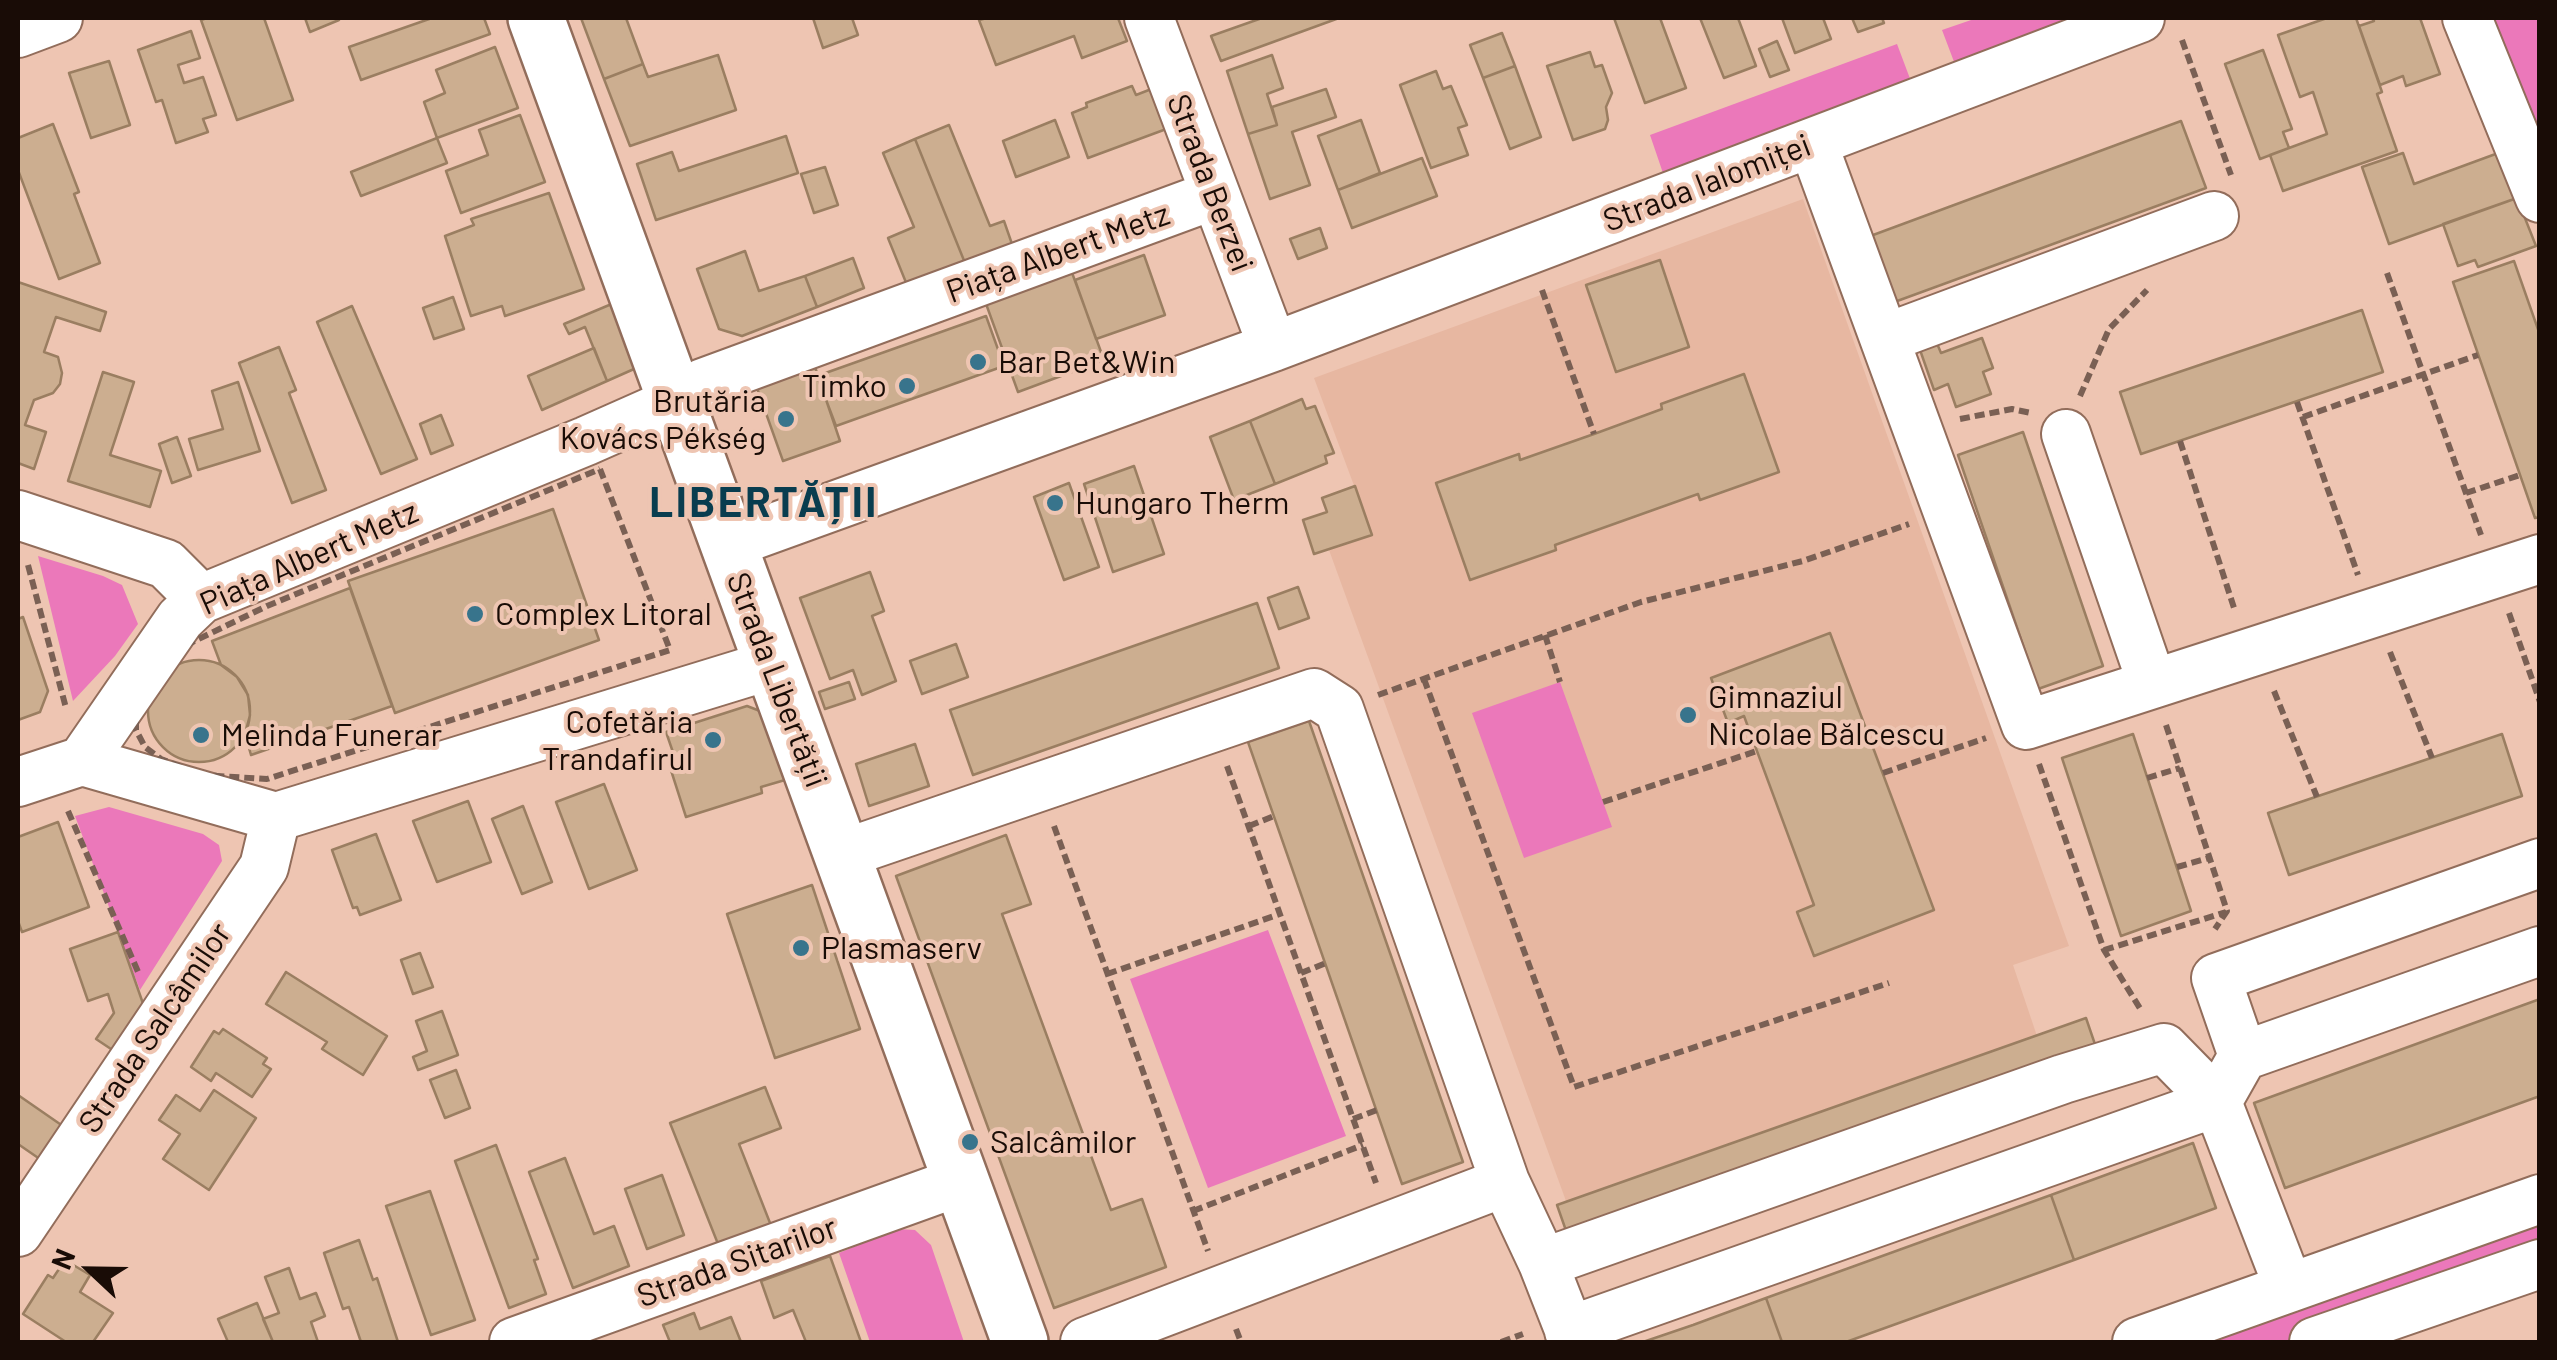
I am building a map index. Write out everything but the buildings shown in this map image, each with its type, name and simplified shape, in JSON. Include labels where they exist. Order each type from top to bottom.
[{"type":"main road","name":"Strada Libertății","points":[[536,18],[1020,1342]]},
{"type":"street","points":[[18,32],[58,18]]},
{"type":"street","name":"Strada Berzei","points":[[1149,18],[1273,348]]},
{"type":"street","name":"Strada Ialomiței","points":[[1273,348],[2140,18]]},
{"type":"street","points":[[2468,18],[2540,198]]},
{"type":"street","points":[[1813,144],[2026,725],[2540,559]]},
{"type":"street","name":"Piața Albert Metz","points":[[76,740],[201,599],[674,402],[704,383],[1214,196]]},
{"type":"street","points":[[1886,338],[2214,216]]},
{"type":"street","points":[[726,545],[1273,348]]},
{"type":"street","points":[[2066,434],[2152,683]]},
{"type":"street","points":[[22,536],[166,564],[201,599]]},
{"type":"street","points":[[18,782],[76,740],[276,817],[771,665]]},
{"type":"street","points":[[844,854],[1314,693],[1338,709],[1504,1182],[1543,1263],[1571,1337],[2217,1102],[2243,1056],[2540,951]]},
{"type":"street","name":"Strada Salcâmilor","points":[[18,1232],[264,867],[276,817]]},
{"type":"street","points":[[2243,1056],[2216,978],[2540,863]]},
{"type":"street","points":[[1543,1263],[2045,1086],[2164,1048],[2217,1102],[2289,1288]]},
{"type":"street","name":"Strada Sitarilor","points":[[514,1342],[961,1181]]},
{"type":"street","points":[[1085,1342],[1504,1182]]},
{"type":"street","points":[[2136,1342],[2540,1199]]},
{"type":"street","points":[[2314,1342],[2540,1264]]},
{"type":"path","points":[[2182,40],[2234,186],[2214,216]]},
{"type":"path","points":[[2387,273],[2540,702]]},
{"type":"path","points":[[1917,427],[2012,409],[2041,415],[2066,434],[2109,329],[2158,278]]},
{"type":"path","points":[[1541,288],[1594,434]]},
{"type":"path","points":[[2303,417],[2478,355]]},
{"type":"path","points":[[2297,402],[2373,613],[2432,758]]},
{"type":"path","points":[[2180,441],[2253,651],[2316,797]]},
{"type":"path","points":[[600,469],[670,650],[267,779],[200,775],[161,759],[145,746],[136,730],[136,702],[151,676],[180,648],[268,606],[600,469]]},
{"type":"path","points":[[2466,493],[2520,475]]},
{"type":"path","points":[[1338,709],[1640,602],[1802,561],[1948,510]]},
{"type":"path","points":[[22,536],[76,740]]},
{"type":"path","points":[[1545,636],[1560,682]]},
{"type":"path","points":[[2527,664],[2540,660]]},
{"type":"path","points":[[1424,678],[1574,1087],[1890,982]]},
{"type":"path","points":[[2152,683],[2227,911]]},
{"type":"path","points":[[1883,773],[2026,725],[2104,950],[2164,1048]]},
{"type":"path","points":[[1213,727],[1391,1225]]},
{"type":"path","points":[[1603,802],[1756,751]]},
{"type":"path","points":[[2147,778],[2180,768]]},
{"type":"path","points":[[1040,787],[1241,1342]]},
{"type":"path","points":[[66,806],[141,978]]},
{"type":"path","points":[[1249,826],[1274,816]]},
{"type":"path","points":[[2177,867],[2210,858]]},
{"type":"path","points":[[2104,950],[2227,911]]},
{"type":"path","points":[[2205,944],[2227,911]]},
{"type":"path","points":[[1108,974],[1280,914]]},
{"type":"path","points":[[1301,974],[1326,963]]},
{"type":"path","points":[[1353,1119],[1377,1110]]},
{"type":"path","points":[[1193,1211],[1363,1145]]},
{"type":"shaded area","points":[[1977,18],[2071,18],[2073,24],[1956,67],[1942,30]]},
{"type":"shaded area","points":[[2467,18],[2539,18],[2539,198]]},
{"type":"shaded area","points":[[1897,44],[1912,84],[1664,176],[1650,135]]},
{"type":"shaded area","name":"Gimnaziul Nicolae Bălcescu","points":[[1803,199],[2069,946],[2013,965],[2037,1036],[1566,1201],[1329,550],[1372,534],[1314,378]]},
{"type":"shaded area","points":[[38,556],[122,585],[138,624],[115,656],[73,701]]},
{"type":"shaded area","points":[[1560,682],[1612,827],[1524,858],[1472,713]]},
{"type":"shaded area","points":[[109,807],[203,834],[219,845],[222,861],[140,990],[75,816]]},
{"type":"shaded area","points":[[1268,930],[1346,1136],[1208,1188],[1130,979]]},
{"type":"shaded area","points":[[2539,1199],[2539,1264],[2314,1342],[2137,1342]]},
{"type":"shaded area","points":[[897,1229],[915,1230],[931,1245],[964,1342],[870,1342],[839,1253]]},
{"type":"place","name":"Bar Bet&Win","points":[[978,362]]},
{"type":"place","name":"Timko","points":[[907,386]]},
{"type":"place","name":"Brutăria Kovács Pékség","points":[[786,419]]},
{"type":"place","name":"Hungaro Therm","points":[[1055,503]]},
{"type":"place","name":"Complex Litoral","points":[[475,614]]},
{"type":"place","name":"Gimnaziul Nicolae Bălcescu","points":[[1688,715]]},
{"type":"place","name":"Melinda Funerar","points":[[201,735]]},
{"type":"place","name":"Cofetăria Trandafirul","points":[[713,740]]},
{"type":"place","name":"Plasmaserv","points":[[801,948]]},
{"type":"place","name":"Salcâmilor","points":[[970,1142]]},
{"type":"district","name":"LIBERTĂȚII","points":[[764,503]]}]
